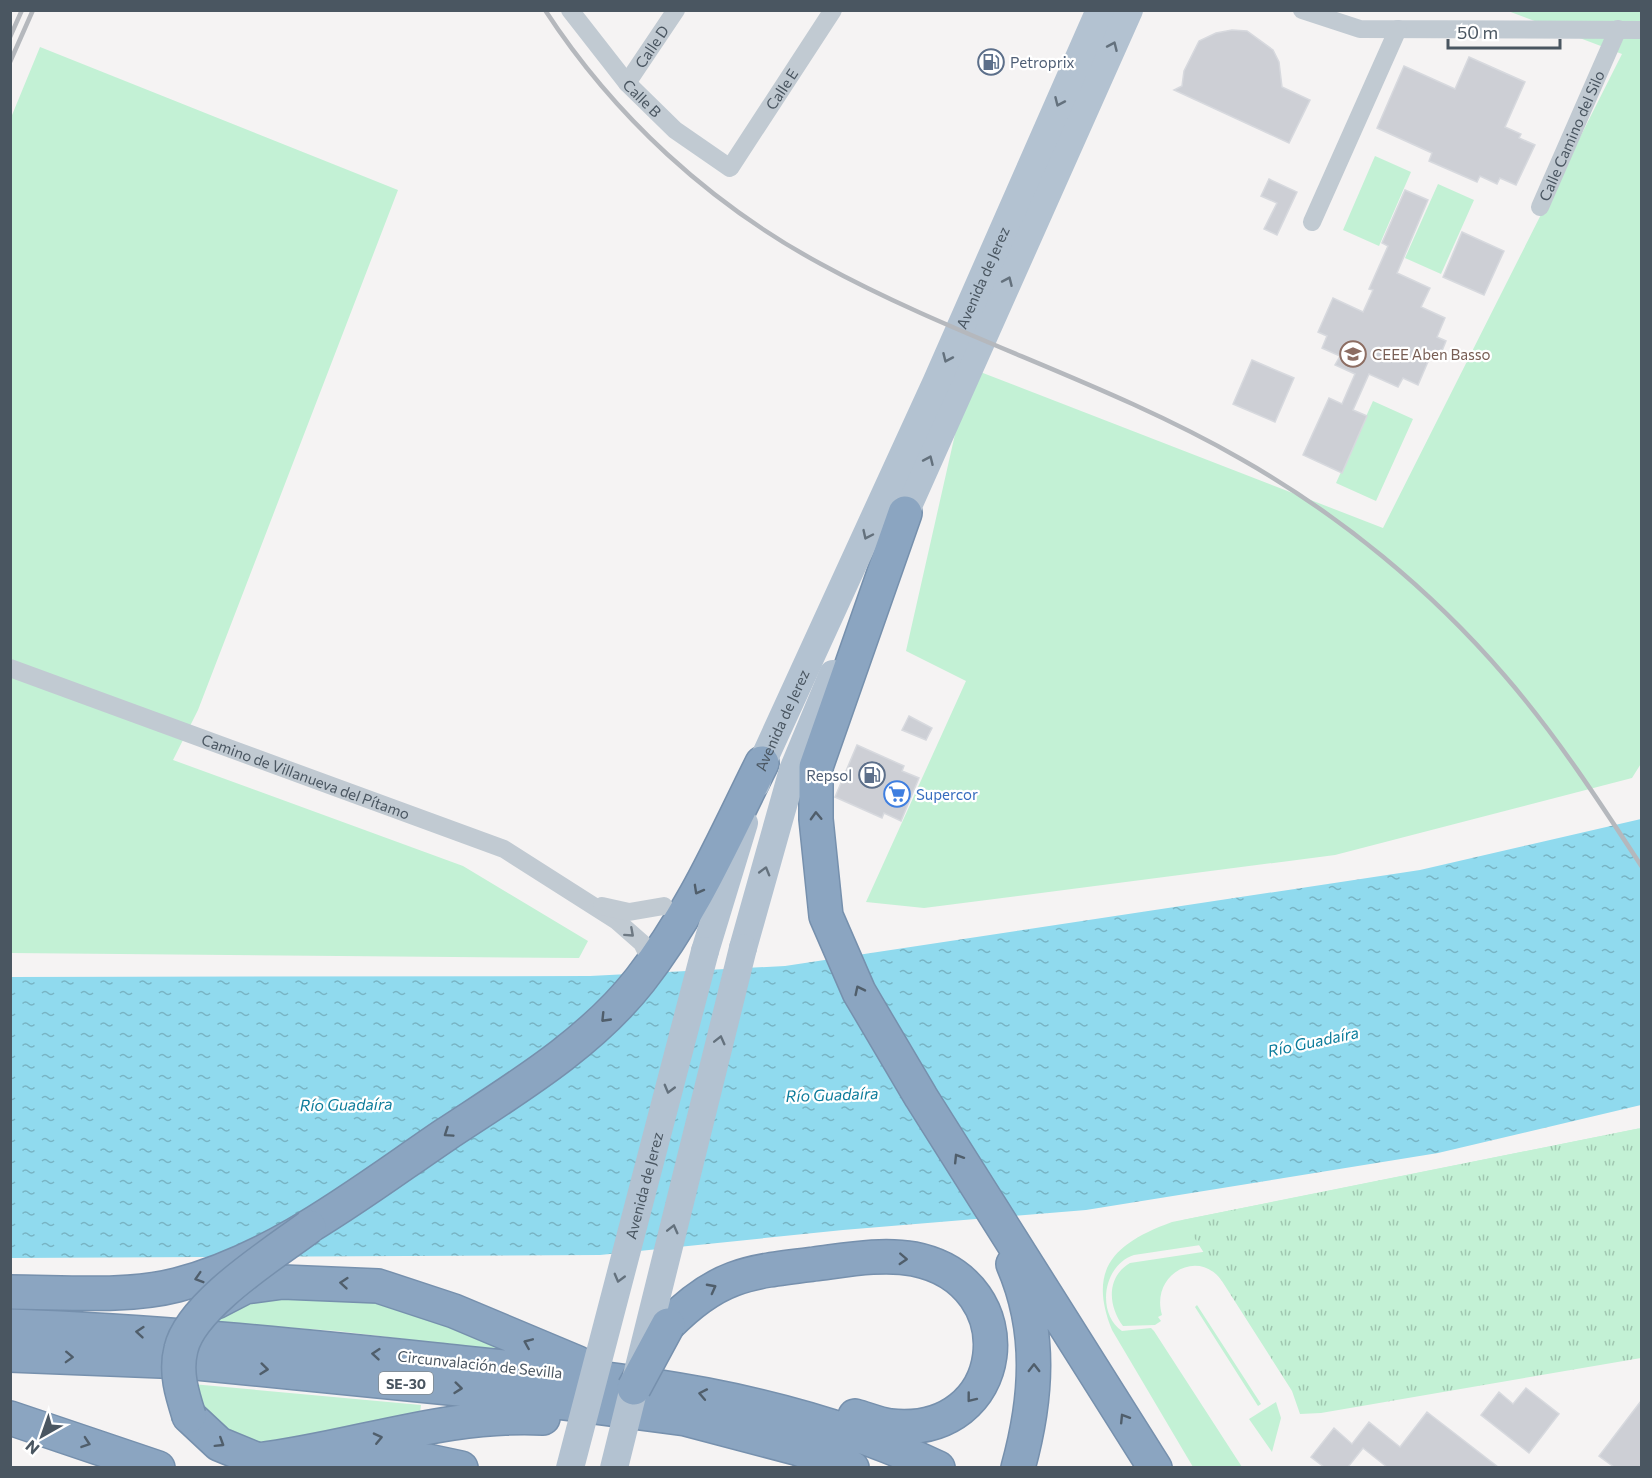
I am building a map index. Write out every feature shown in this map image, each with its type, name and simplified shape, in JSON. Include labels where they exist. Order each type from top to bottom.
[{"type":"highway","points":[[905,513],[816,767],[816,819],[826,916],[859,992],[989,1207],[1016,1245],[1155,1467]]},
{"type":"highway","points":[[461,1467],[428,1461],[310,1467],[258,1460],[219,1444],[189,1416],[178,1380],[181,1348],[194,1324],[243,1276],[309,1227],[514,1089],[600,1023],[644,974],[700,889],[762,763]]},
{"type":"highway","points":[[989,1207],[1024,1290],[1034,1342],[1034,1386],[1029,1426],[1018,1467]]},
{"type":"highway","points":[[10,1292],[133,1290],[174,1285],[214,1274],[309,1227]]},
{"type":"highway","points":[[212,1304],[245,1287],[283,1282],[378,1286],[454,1311],[628,1384],[668,1325],[691,1301],[723,1283],[760,1271],[874,1257],[914,1259],[954,1275],[979,1302],[992,1332],[992,1357],[984,1380],[963,1407],[937,1421],[913,1426],[889,1426],[805,1402],[761,1405]]},
{"type":"highway","name":"Circunvalación de Sevilla","points":[[10,1326],[116,1329],[628,1384],[761,1405],[851,1432],[938,1467]]},
{"type":"highway","name":"Circunvalación de Sevilla","points":[[10,1355],[186,1362],[459,1389],[687,1419],[796,1448],[852,1467]]},
{"type":"highway","points":[[258,1460],[323,1450],[434,1425],[512,1416],[584,1419],[796,1448]]},
{"type":"highway","points":[[10,1418],[158,1467]]},
{"type":"main road","name":"Avenida de Jerez","points":[[570,1467],[705,951],[762,763],[936,383],[1100,10]]},
{"type":"main road","name":"Avenida de Jerez","points":[[614,1467],[628,1384],[743,948],[793,770],[1129,10]]},
{"type":"street","name":"Calle B","points":[[570,10],[627,83],[675,130],[730,168]]},
{"type":"street","name":"Calle D","points":[[627,83],[676,10]]},
{"type":"street","name":"Calle E","points":[[730,168],[833,10]]},
{"type":"street","points":[[1302,10],[1360,29],[1641,30]]},
{"type":"street","points":[[1312,222],[1398,29]]},
{"type":"street","name":"Calle Camino del Silo","points":[[1540,207],[1618,29]]},
{"type":"street","name":"Camino de Villanueva del Pítamo","points":[[10,668],[504,849],[591,903]]},
{"type":"street","points":[[591,903],[629,912],[664,906]]},
{"type":"street","points":[[591,903],[642,943],[648,955],[644,974]]},
{"type":"green space","points":[[1508,11],[1641,11],[1642,762],[1632,778],[1335,855],[924,908],[866,902],[966,681],[906,651],[970,368],[1383,528],[1622,54]]},
{"type":"green space","points":[[40,47],[398,190],[198,710],[173,760],[463,866],[588,941],[579,958],[11,953],[10,120]]},
{"type":"green space","points":[[1375,156],[1411,172],[1379,246],[1343,230]]},
{"type":"green space","points":[[1438,184],[1474,200],[1441,274],[1405,258]]},
{"type":"green space","points":[[1373,401],[1413,419],[1376,501],[1336,483]]},
{"type":"green space","points":[[1641,1128],[1306,1229],[1134,1255],[1124,1260],[1115,1269],[1107,1290],[1106,1302],[1114,1323],[1122,1331],[1151,1328],[1154,1331],[1242,1467],[1193,1467],[1112,1330],[1105,1308],[1103,1290],[1105,1274],[1111,1261],[1121,1249],[1135,1239],[1172,1222]]},
{"type":"green space","points":[[1641,1128],[1641,1358],[1321,1413],[1300,1414],[1292,1391],[1183,1220]]},
{"type":"green space","points":[[1289,1239],[1222,1281],[1212,1271],[1201,1266],[1189,1266],[1178,1270],[1163,1288],[1160,1301],[1162,1315],[1158,1317],[1161,1321],[1155,1325],[1123,1326],[1114,1310],[1113,1284],[1122,1269],[1130,1263]]},
{"type":"green space","points":[[244,1295],[373,1295],[531,1354],[337,1331],[207,1322]]},
{"type":"green space","points":[[1197,1305],[1261,1404],[1258,1406],[1195,1307]]},
{"type":"green space","points":[[192,1384],[421,1405],[420,1413],[268,1449],[210,1426]]},
{"type":"green space","points":[[1276,1402],[1281,1418],[1272,1452],[1249,1419]]},
{"type":"water","name":"Río Guadaíra","points":[[1641,819],[1641,1105],[1438,1153],[1086,1210],[843,1230],[600,1255],[11,1258],[10,977],[590,976],[785,966],[1420,870]]},
{"type":"building","points":[[1232,30],[1247,31],[1273,50],[1279,62],[1282,87],[1310,100],[1289,143],[1174,90],[1182,86],[1184,71],[1199,41],[1216,33]]},
{"type":"building","points":[[1469,57],[1525,82],[1505,127],[1521,134],[1519,138],[1535,145],[1516,185],[1500,178],[1497,184],[1480,176],[1477,182],[1429,161],[1432,153],[1377,128],[1404,66],[1455,89]]},
{"type":"building","points":[[1269,179],[1297,192],[1277,235],[1264,229],[1277,203],[1261,196]]},
{"type":"building","points":[[1405,190],[1428,200],[1397,273],[1430,288],[1421,307],[1445,318],[1437,337],[1446,341],[1438,361],[1430,357],[1418,385],[1403,378],[1398,387],[1369,374],[1353,410],[1367,416],[1342,473],[1303,455],[1329,398],[1342,404],[1355,374],[1335,365],[1340,356],[1322,348],[1327,336],[1318,332],[1333,298],[1363,312],[1373,290],[1369,289],[1388,246],[1382,243]]},
{"type":"building","points":[[1462,232],[1504,251],[1484,295],[1443,277]]},
{"type":"building","points":[[1252,360],[1294,378],[1275,422],[1233,404]]},
{"type":"building","points":[[909,716],[932,728],[926,740],[902,730]]},
{"type":"building","points":[[857,745],[904,766],[902,771],[919,778],[901,821],[884,813],[882,818],[835,797]]},
{"type":"building","points":[[1526,1388],[1559,1414],[1529,1453],[1481,1415],[1499,1392],[1513,1404]]},
{"type":"building","points":[[1641,1401],[1641,1467],[1614,1467],[1599,1456]]},
{"type":"building","points":[[1427,1412],[1498,1467],[1387,1467],[1363,1448],[1348,1467],[1324,1467],[1311,1457],[1334,1428],[1352,1444],[1369,1422],[1400,1447]]},
{"type":"railway","points":[[10,37],[22,10]]},
{"type":"railway","points":[[10,62],[33,10]]},
{"type":"railway","points":[[545,10],[572,49],[633,121],[703,185],[780,240],[821,264],[925,315],[1138,406],[1190,432],[1278,481],[1349,530],[1415,584],[1505,676],[1559,745],[1642,867]]},
{"type":"place","name":"Petroprix","points":[[991,62]]},
{"type":"place","name":"CEEE Aben Basso","points":[[1353,354]]},
{"type":"place","name":"Repsol","points":[[872,775]]},
{"type":"place","name":"Supercor","points":[[897,794]]}]
